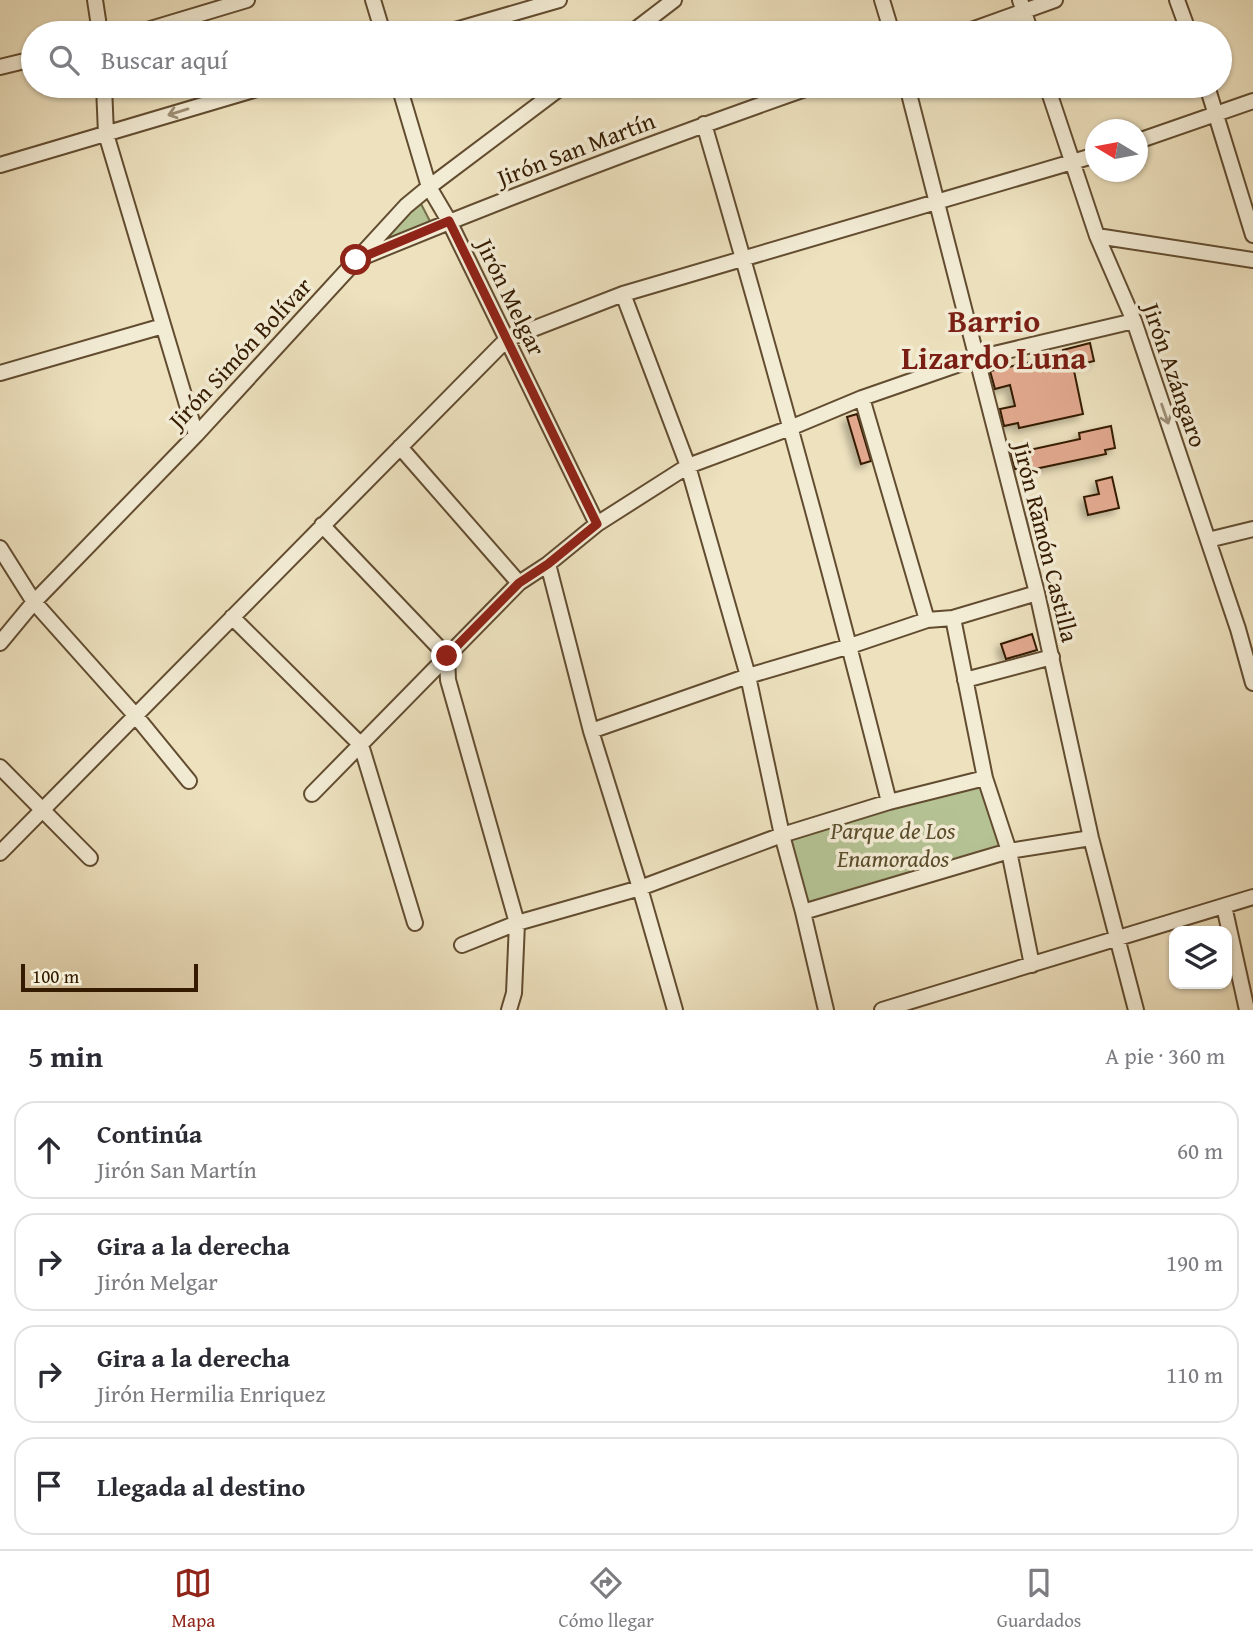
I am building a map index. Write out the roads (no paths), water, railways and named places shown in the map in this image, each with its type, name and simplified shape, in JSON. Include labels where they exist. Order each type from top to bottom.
[{"type":"street","points":[[95,0],[98,21]]},
{"type":"street","points":[[177,21],[247,0]]},
{"type":"street","points":[[373,0],[379,21]]},
{"type":"street","points":[[486,21],[559,0]]},
{"type":"street","points":[[647,21],[674,0]]},
{"type":"street","points":[[882,0],[888,21]]},
{"type":"street","points":[[989,21],[1022,6],[1055,0]]},
{"type":"street","points":[[1177,0],[1185,21]]},
{"type":"street","points":[[0,67],[21,62]]},
{"type":"street","points":[[104,98],[106,134],[196,435]]},
{"type":"street","points":[[0,165],[227,98]]},
{"type":"street","name":"Jirón Melgar","points":[[402,98],[429,187],[449,221],[597,524]]},
{"type":"street","name":"Jirón Simón Bolívar","points":[[0,643],[34,602],[196,435],[407,206],[547,98]]},
{"type":"street","name":"Jirón San Martín","points":[[356,260],[449,221],[779,98]]},
{"type":"street","name":"Jirón Ramón Castilla","points":[[910,98],[1037,593],[1091,838],[1136,1010]]},
{"type":"street","name":"Jirón Azángaro","points":[[1052,98],[1097,236],[1134,321],[1238,629],[1253,683]]},
{"type":"street","points":[[1211,98],[1253,234]]},
{"type":"street","points":[[1148,138],[1253,102]]},
{"type":"street","points":[[704,124],[850,646],[889,802]]},
{"type":"street","points":[[0,853],[507,339],[623,294],[1085,159]]},
{"type":"street","points":[[1097,236],[1253,260]]},
{"type":"street","points":[[623,294],[688,466],[748,676],[782,835],[826,1010]]},
{"type":"street","points":[[312,794],[519,583],[548,564],[597,524],[688,466],[862,398],[977,358],[1134,321]]},
{"type":"street","points":[[0,373],[163,326]]},
{"type":"street","points":[[862,398],[927,620]]},
{"type":"street","points":[[400,447],[519,583]]},
{"type":"street","points":[[322,525],[447,656],[448,680],[517,923],[514,993],[509,1010]]},
{"type":"street","points":[[1208,540],[1253,529]]},
{"type":"street","points":[[0,548],[34,602],[135,715],[189,781]]},
{"type":"street","points":[[548,564],[591,731],[675,1010]]},
{"type":"street","points":[[591,731],[748,676],[927,620],[953,618],[1037,593]]},
{"type":"street","points":[[232,617],[361,745],[415,923]]},
{"type":"street","points":[[953,618],[985,778],[1009,851],[1032,965]]},
{"type":"street","points":[[965,680],[1052,657]]},
{"type":"street","points":[[0,767],[90,858]]},
{"type":"street","points":[[462,945],[517,923],[640,888],[782,835],[889,802],[985,778]]},
{"type":"street","points":[[803,912],[1009,851],[1091,838]]},
{"type":"street","points":[[882,1010],[1253,897]]},
{"type":"street","points":[[1224,906],[1247,1010]]},
{"type":"district","name":"Barrio Lizardo Luna","points":[[994,338]]},
{"type":"park label","name":"Parque de Los Enamorados","points":[[893,844]]}]
